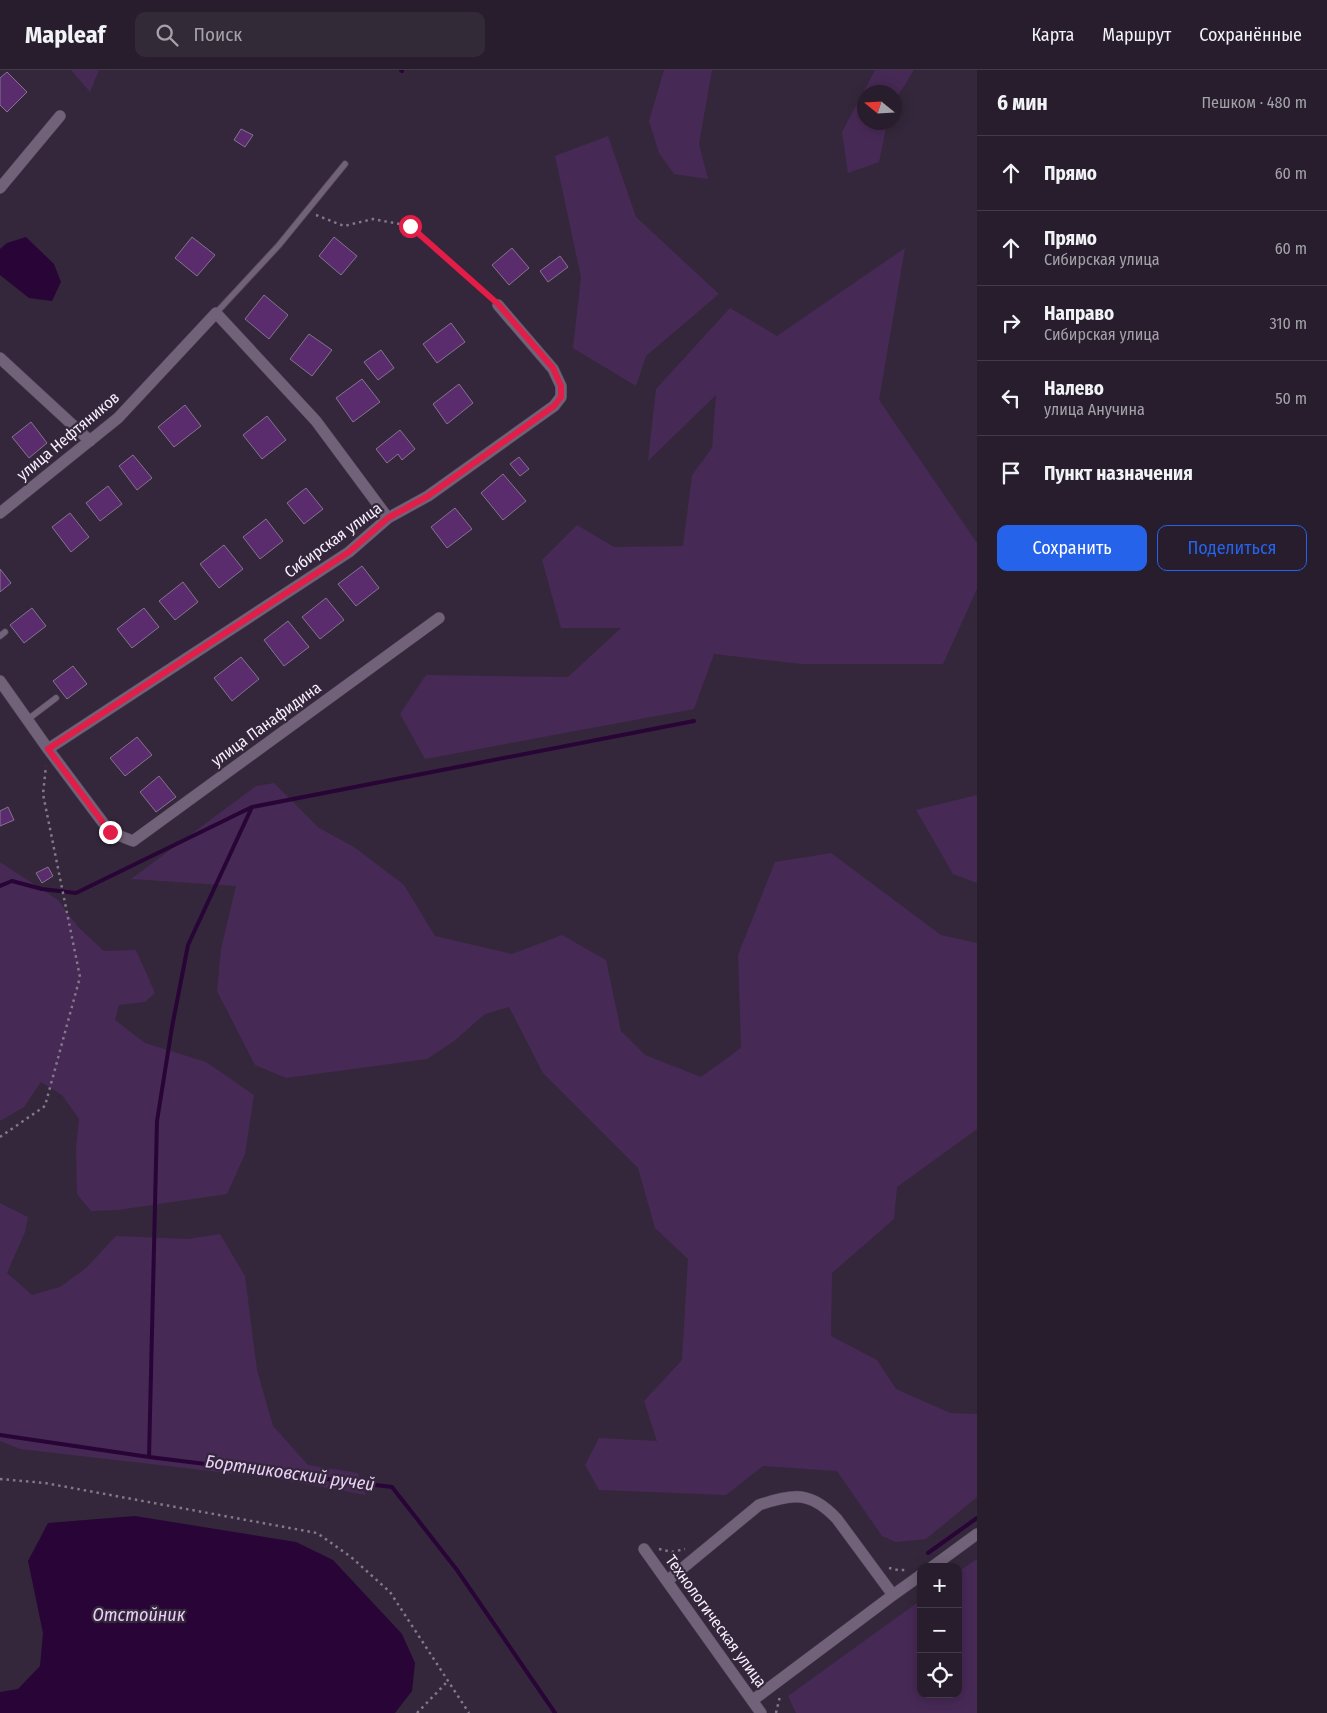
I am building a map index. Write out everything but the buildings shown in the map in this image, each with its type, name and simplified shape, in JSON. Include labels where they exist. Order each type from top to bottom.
[{"type":"street","points":[[0,188],[60,116]]},
{"type":"street","name":"Сибирская улица","points":[[48,749],[349,552],[388,518],[428,496],[554,406],[561,397],[561,386],[553,368],[498,304]]},
{"type":"street","points":[[216,314],[316,421],[388,518]]},
{"type":"street","name":"улица Нефтяников","points":[[0,513],[118,418],[216,314]]},
{"type":"street","points":[[0,358],[90,441]]},
{"type":"street","name":"улица Панафидина","points":[[48,749],[110,832],[133,842],[439,618]]},
{"type":"street","points":[[0,681],[48,749]]},
{"type":"street","points":[[667,1581],[759,1505],[778,1498],[794,1496],[811,1498],[827,1508],[893,1595]]},
{"type":"street","points":[[937,1563],[977,1534]]},
{"type":"street","name":"Технологическая улица","points":[[648,1547],[667,1581],[761,1713]]},
{"type":"street","points":[[753,1700],[917,1578]]},
{"type":"lane","points":[[216,314],[345,164]]},
{"type":"lane","points":[[27,720],[56,698]]},
{"type":"path","points":[[307,210],[344,226],[373,220],[410,226],[498,304]]},
{"type":"path","points":[[0,1137],[46,1106],[80,977],[43,794],[48,749]]},
{"type":"path","points":[[0,1479],[45,1483],[317,1534],[351,1557],[390,1592],[469,1713]]},
{"type":"path","points":[[648,1547],[672,1552],[684,1550],[688,1547]]},
{"type":"path","points":[[885,1565],[894,1570],[909,1570]]},
{"type":"path","points":[[417,1713],[448,1681]]},
{"type":"shaded area","points":[[71,70],[99,70],[90,92]]},
{"type":"shaded area","points":[[664,70],[712,70],[699,144],[708,179],[674,174],[659,153],[649,121]]},
{"type":"shaded area","points":[[875,70],[914,70],[902,89],[902,85],[867,85]]},
{"type":"shaded area","points":[[857,104],[857,130],[886,130],[879,162],[848,173],[842,132]]},
{"type":"shaded area","points":[[608,136],[636,217],[719,294],[646,356],[636,386],[573,348],[581,277],[555,156]]},
{"type":"shaded area","points":[[905,248],[879,400],[977,543],[977,589],[943,664],[802,664],[714,654],[694,709],[425,759],[400,714],[426,675],[568,677],[621,628],[561,628],[542,560],[577,525],[614,547],[683,546],[692,475],[712,448],[716,395],[648,461],[656,389],[730,308],[777,336]]},
{"type":"shaded area","points":[[274,783],[319,828],[354,847],[404,885],[435,936],[512,954],[562,935],[606,960],[621,1031],[645,1055],[701,1077],[741,1048],[738,955],[775,862],[831,853],[941,935],[977,943],[977,1129],[897,1187],[894,1219],[832,1273],[831,1336],[877,1360],[896,1389],[950,1413],[977,1414],[977,1497],[926,1539],[896,1542],[882,1536],[837,1471],[763,1466],[726,1495],[599,1490],[585,1465],[599,1438],[657,1441],[644,1401],[682,1360],[688,1259],[655,1228],[638,1168],[543,1073],[509,1007],[485,1014],[454,1041],[427,1059],[286,1078],[255,1065],[217,991],[221,949],[236,886],[131,879],[256,786]]},
{"type":"shaded area","points":[[977,795],[977,883],[953,874],[916,810]]},
{"type":"shaded area","points":[[0,862],[58,900],[78,927],[104,951],[136,950],[155,993],[145,1002],[119,1005],[115,1020],[145,1043],[206,1062],[254,1095],[245,1154],[227,1194],[118,1210],[91,1211],[77,1194],[76,1148],[79,1119],[62,1095],[41,1082],[24,1107],[0,1121]]},
{"type":"shaded area","points":[[0,1203],[28,1217],[25,1232],[7,1273],[32,1295],[60,1287],[86,1268],[116,1236],[188,1239],[220,1234],[245,1276],[257,1370],[273,1426],[308,1465],[358,1473],[366,1495],[279,1479],[20,1449],[0,1441]]},
{"type":"shaded area","points":[[977,1559],[977,1713],[796,1713],[788,1696],[917,1603],[917,1698],[962,1698],[962,1569]]},
{"type":"water","points":[[26,237],[54,264],[61,282],[52,301],[29,298],[0,275],[0,249],[7,243]]},
{"type":"water","name":"Отстойник","points":[[135,1516],[296,1542],[333,1560],[402,1634],[415,1663],[412,1691],[395,1713],[0,1713],[0,1692],[18,1689],[40,1666],[43,1633],[28,1561],[48,1523]]},
{"type":"waterway","points":[[0,886],[12,881],[42,889],[76,893],[252,807],[694,721]]},
{"type":"waterway","points":[[149,1457],[157,1121],[172,1027],[188,945],[252,807]]},
{"type":"waterway","name":"Бортниковский ручей","points":[[0,1435],[149,1457],[392,1487],[457,1570],[555,1713]]},
{"type":"waterway","points":[[928,1553],[977,1518]]},
{"type":"route","points":[[110,832],[48,749],[349,552],[388,518],[428,496],[554,406],[561,397],[561,386],[553,368],[498,304],[410,226]]}]
